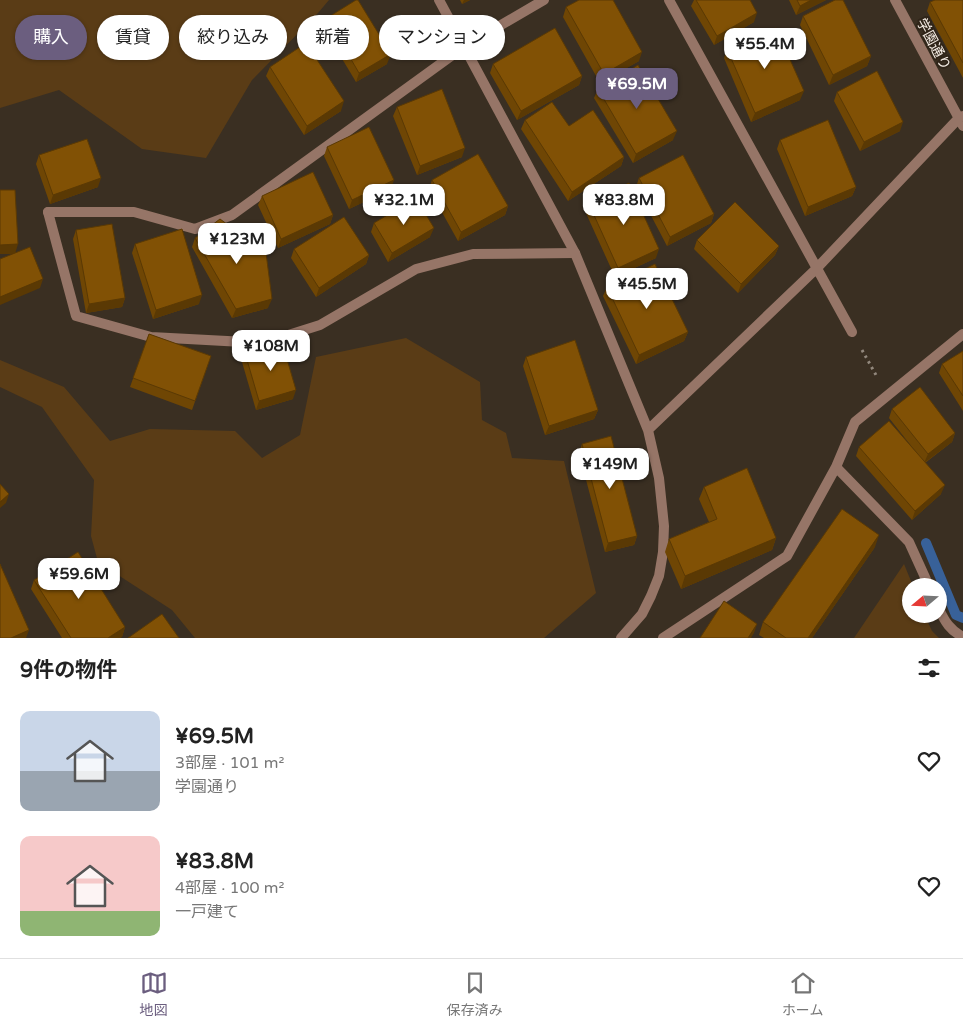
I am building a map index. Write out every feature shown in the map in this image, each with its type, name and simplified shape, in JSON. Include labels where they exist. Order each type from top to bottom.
[{"type":"street","points":[[439,0],[447,15]]},
{"type":"street","points":[[505,23],[544,0]]},
{"type":"street","points":[[669,0],[852,332]]},
{"type":"street","name":"学園通り","points":[[895,0],[961,120]]},
{"type":"street","points":[[446,60],[232,215],[195,229],[134,212],[48,212],[76,316],[151,337],[263,343],[320,325],[416,269],[473,254],[575,252]]},
{"type":"street","points":[[472,60],[575,252],[648,430],[658,478],[663,517],[663,552],[659,576],[651,596],[631,634],[621,638]]},
{"type":"street","points":[[648,430],[816,269],[961,120]]},
{"type":"street","points":[[663,638],[787,556],[836,467],[855,422],[963,334]]},
{"type":"street","points":[[836,467],[909,542],[925,578]]},
{"type":"street","points":[[945,623],[954,632],[963,637]]},
{"type":"path","points":[[852,332],[888,396]]},
{"type":"shaded area","points":[[0,0],[329,0],[316,15],[297,15],[297,34],[287,44],[287,15],[179,15],[179,60],[272,60],[252,80],[206,158],[142,149],[59,90],[0,108]]},
{"type":"shaded area","points":[[406,338],[480,382],[482,420],[506,433],[512,458],[564,461],[596,593],[544,638],[195,638],[172,610],[98,562],[91,536],[94,480],[42,407],[0,387],[0,360],[64,387],[110,441],[150,429],[235,431],[262,458],[300,435],[316,357]]},
{"type":"shaded area","points":[[904,564],[910,578],[902,578],[902,623],[928,623],[932,631],[939,638],[854,638]]},
{"type":"building","points":[[358,0],[367,15],[332,15]]},
{"type":"building","points":[[579,0],[613,0],[642,52],[604,74],[566,7]]},
{"type":"building","points":[[696,0],[750,0],[757,13],[717,36]]},
{"type":"building","points":[[797,0],[811,0],[800,6]]},
{"type":"building","points":[[835,0],[843,0],[871,56],[833,75],[803,16]]},
{"type":"building","points":[[935,0],[963,0],[963,63],[930,2]]},
{"type":"building","points":[[369,18],[379,34],[379,60],[381,60],[359,73],[351,60],[369,60]]},
{"type":"building","points":[[555,28],[582,76],[521,111],[493,64],[500,60],[505,60],[505,57]]},
{"type":"building","points":[[776,28],[804,91],[755,113],[727,49]]},
{"type":"building","points":[[297,49],[297,60],[317,60],[344,101],[307,126],[270,67],[280,60],[287,60],[287,56]]},
{"type":"building","points":[[638,65],[677,131],[636,154],[598,89]]},
{"type":"building","points":[[877,71],[903,122],[864,142],[837,92]]},
{"type":"building","points":[[442,89],[465,148],[420,166],[397,107]]},
{"type":"building","points":[[552,102],[569,126],[593,110],[624,157],[572,192],[525,120]]},
{"type":"building","points":[[828,120],[856,187],[808,207],[780,140]]},
{"type":"building","points":[[369,127],[394,180],[352,200],[327,147]]},
{"type":"building","points":[[87,139],[101,178],[53,195],[39,155]]},
{"type":"building","points":[[478,154],[508,206],[461,232],[432,180]]},
{"type":"building","points":[[683,155],[714,214],[670,237],[639,178]]},
{"type":"building","points":[[313,172],[333,215],[281,239],[262,196]]},
{"type":"building","points":[[629,183],[659,249],[618,268],[588,202]]},
{"type":"building","points":[[0,190],[15,190],[18,244],[0,245]]},
{"type":"building","points":[[416,198],[434,228],[392,253],[374,223]]},
{"type":"building","points":[[735,202],[779,246],[741,284],[697,240]]},
{"type":"building","points":[[344,217],[369,255],[319,288],[294,249]]},
{"type":"building","points":[[220,219],[266,253],[272,299],[236,309],[195,238]]},
{"type":"building","points":[[112,224],[125,298],[89,304],[76,230]]},
{"type":"building","points":[[182,229],[202,295],[156,310],[135,244]]},
{"type":"building","points":[[30,247],[43,279],[0,297],[0,259]]},
{"type":"building","points":[[655,264],[688,332],[639,355],[607,287]]},
{"type":"building","points":[[149,334],[211,356],[195,401],[133,378]]},
{"type":"building","points":[[575,340],[598,410],[549,426],[526,357]]},
{"type":"building","points":[[282,342],[296,390],[259,401],[245,353]]},
{"type":"building","points":[[963,351],[963,396],[942,364]]},
{"type":"building","points":[[920,387],[955,433],[928,454],[892,409]]},
{"type":"building","points":[[889,421],[945,485],[915,511],[859,447]]},
{"type":"building","points":[[611,436],[637,536],[608,543],[582,444]]},
{"type":"building","points":[[747,468],[776,538],[685,576],[669,539],[717,519],[704,487]]},
{"type":"building","points":[[0,484],[9,494],[0,502]]},
{"type":"building","points":[[842,509],[879,535],[808,638],[786,638],[763,622]]},
{"type":"building","points":[[78,552],[125,627],[108,638],[71,638],[34,580]]},
{"type":"building","points":[[0,564],[29,630],[11,638],[0,638]]},
{"type":"building","points":[[724,601],[757,624],[748,638],[700,638]]},
{"type":"building","points":[[162,614],[179,638],[128,638]]},
{"type":"waterway","points":[[926,543],[956,615],[963,618]]}]
